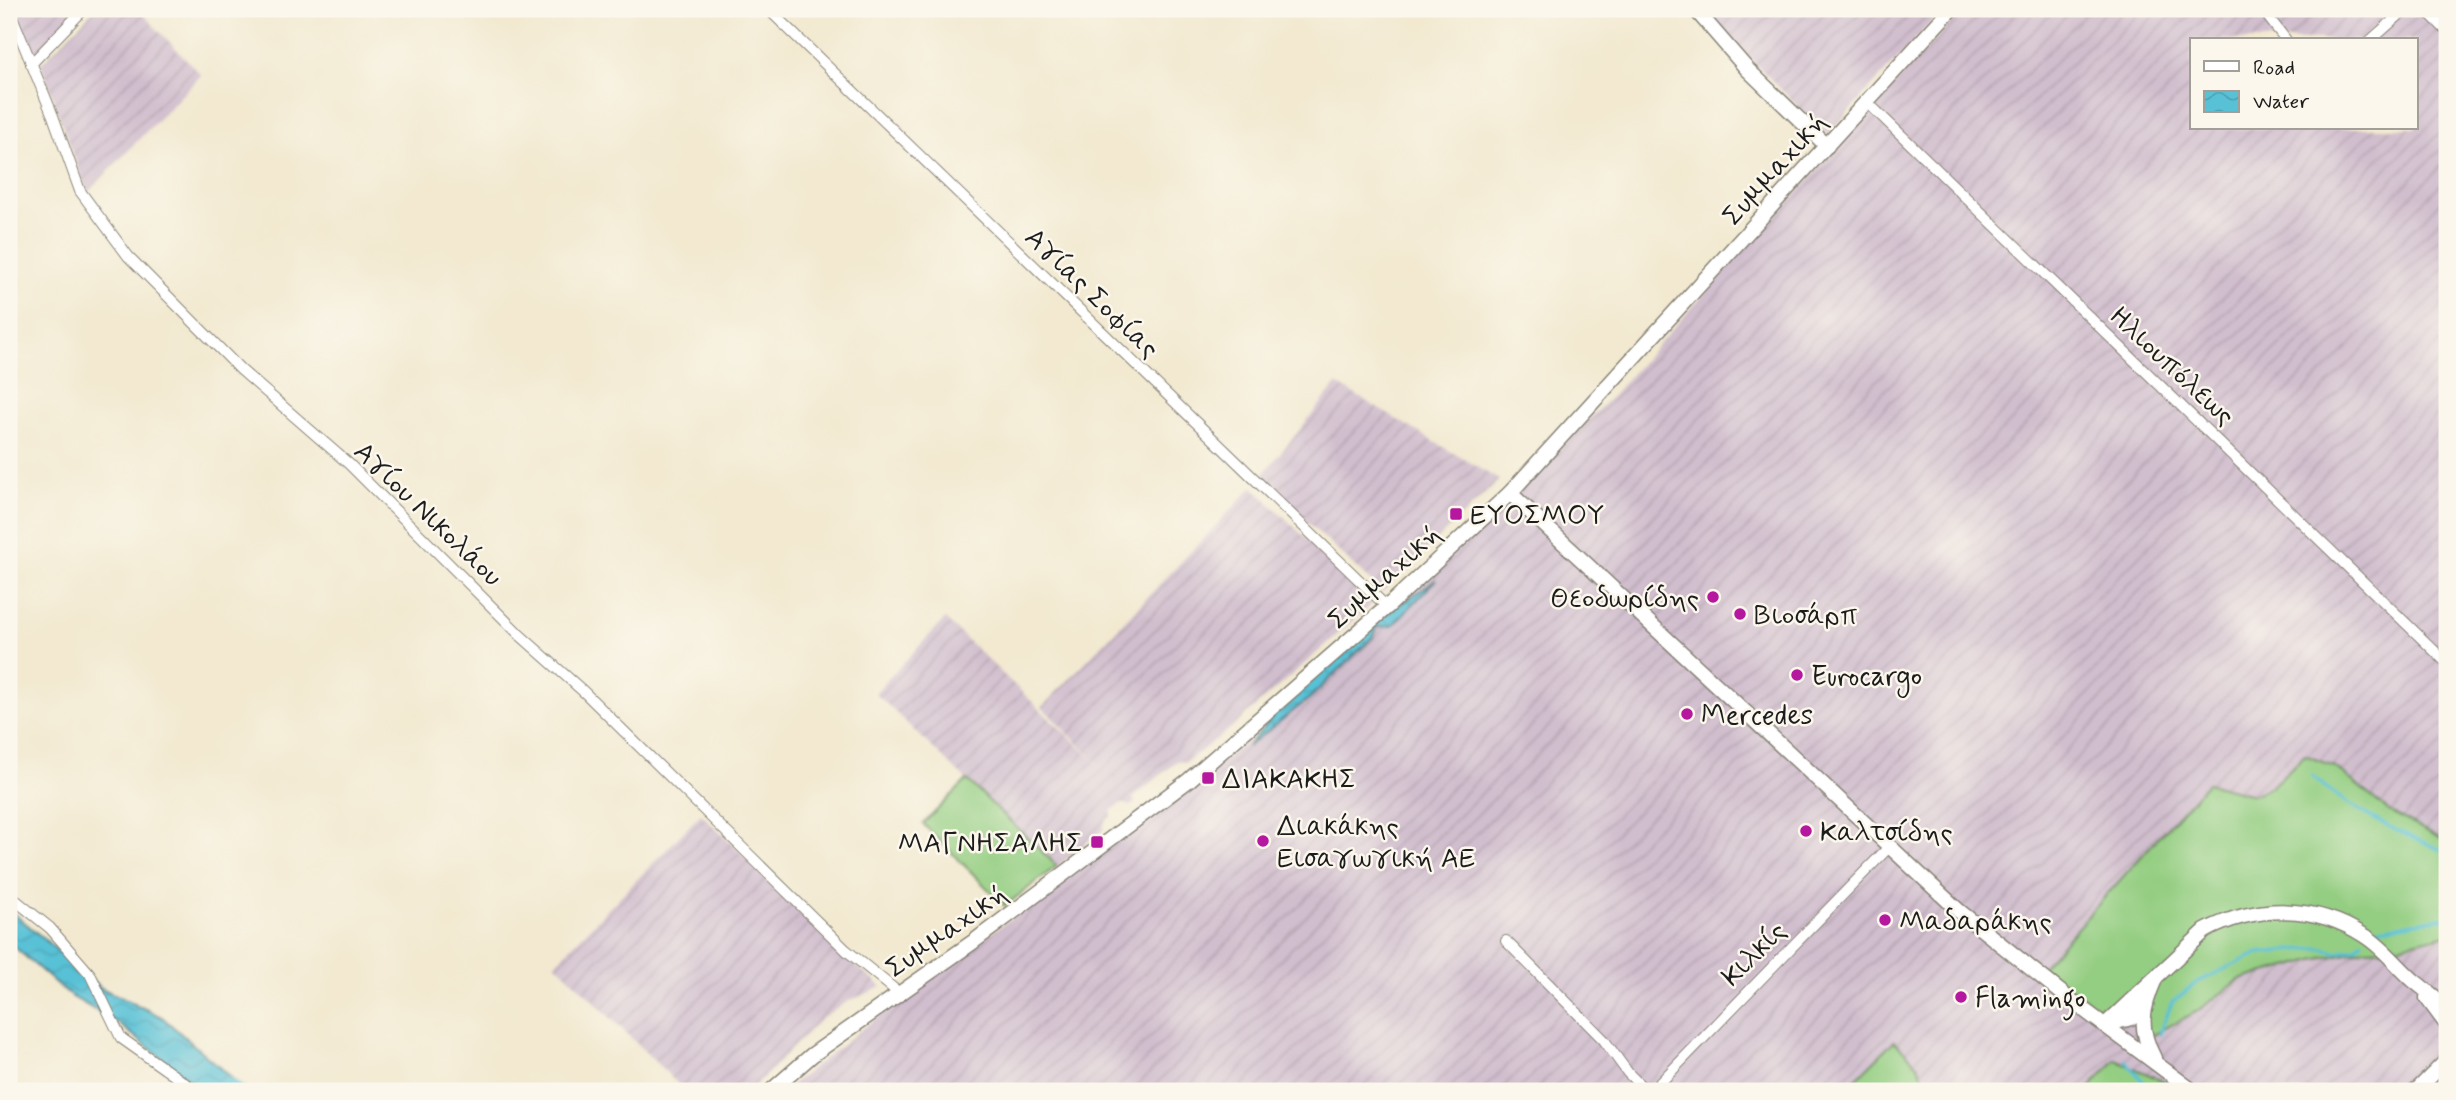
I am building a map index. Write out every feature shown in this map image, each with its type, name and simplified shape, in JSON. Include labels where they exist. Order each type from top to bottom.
[{"type":"street","name":"Αγίου Νικολάου","points":[[9,9],[54,116],[80,191],[128,256],[241,370],[349,464],[521,636],[584,692],[846,950],[899,993]]},
{"type":"street","points":[[31,64],[84,9]]},
{"type":"street","name":"Αγίας Σοφίας","points":[[768,9],[1387,607]]},
{"type":"street","points":[[1695,9],[1747,69],[1827,146]]},
{"type":"street","name":"Συμμαχική","points":[[771,1091],[812,1055],[1189,780],[1387,607],[1510,493],[1951,9]]},
{"type":"street","points":[[2262,9],[2284,38]]},
{"type":"street","points":[[2373,38],[2406,9]]},
{"type":"street","points":[[2425,9],[2447,32]]},
{"type":"street","name":"Ηλιουπόλεως","points":[[1867,102],[2447,663]]},
{"type":"street","points":[[1510,493],[1888,848],[1959,911],[2193,1091]]},
{"type":"street","name":"Κιλκίς","points":[[1653,1091],[1888,848]]},
{"type":"street","points":[[9,895],[50,928],[90,974],[121,1038],[196,1091]]},
{"type":"street","points":[[2105,1025],[2191,941],[2213,926],[2243,915],[2281,911],[2309,914],[2350,927],[2367,937],[2413,980],[2447,1006]]},
{"type":"street","points":[[1506,941],[1604,1040],[1628,1073],[1646,1091]]},
{"type":"street","points":[[2155,1060],[2142,1031],[2145,1002],[2157,974]]},
{"type":"street","points":[[2413,980],[2447,1025]]},
{"type":"street","points":[[2105,1025],[2131,1018],[2145,1002]]},
{"type":"street","points":[[2416,1091],[2447,1060]]},
{"type":"shaded area","points":[[16,9],[81,9],[34,57]]},
{"type":"shaded area","points":[[95,9],[138,9],[201,75],[87,193],[41,64]]},
{"type":"shaded area","points":[[1700,9],[1943,9],[1827,135]]},
{"type":"shaded area","points":[[1963,9],[2447,9],[2447,1091],[783,1091],[910,992],[1173,801],[1266,727],[1506,501],[1608,400]]},
{"type":"shaded area","points":[[1337,384],[1499,480],[1382,592],[1260,478]]},
{"type":"shaded area","points":[[1253,487],[1373,603],[1237,723],[1186,762],[1177,761],[1133,798],[1135,802],[1130,806],[1121,803],[1111,811],[1112,816],[1105,821],[1103,830],[1057,866],[875,693],[945,619],[1105,771],[1042,707]]},
{"type":"shaded area","points":[[701,814],[850,961],[882,987],[848,1001],[822,1018],[750,1091],[685,1091],[555,963]]},
{"type":"green space","points":[[2305,755],[2335,767],[2389,811],[2447,842],[2447,934],[2391,948],[2366,949],[2314,960],[2239,980],[2196,1012],[2149,1037],[2122,1005],[2096,1007],[2042,967],[2207,783],[2253,795],[2272,786]]},
{"type":"green space","points":[[967,780],[1057,866],[1005,906],[923,824]]},
{"type":"green space","points":[[1894,1041],[1918,1065],[1929,1091],[1864,1091],[1855,1080]]},
{"type":"green space","points":[[2115,1060],[2181,1088],[2185,1091],[2087,1091]]},
{"type":"water","points":[[1436,580],[1392,626],[1378,627],[1373,637],[1311,697],[1247,747],[1308,675],[1373,623]]},
{"type":"water","points":[[9,909],[101,988],[162,1017],[246,1091],[203,1091],[119,1024],[69,995],[9,942]]},
{"type":"waterway","points":[[2312,776],[2343,800],[2376,820],[2447,852]]},
{"type":"waterway","points":[[2374,929],[2447,917]]},
{"type":"waterway","points":[[2160,1034],[2172,1002],[2199,981],[2259,953],[2319,948],[2336,952],[2356,948],[2362,941]]},
{"type":"waterway","points":[[2126,1061],[2151,1091]]},
{"type":"waterway","points":[[232,1081],[247,1091]]},
{"type":"place","name":"ΕΥΟΣΜΟΥ","points":[[1456,514]]},
{"type":"place","name":"Θεοδωρίδης","points":[[1713,597]]},
{"type":"place","name":"Βιοσάρπ","points":[[1740,614]]},
{"type":"place","name":"Eurocargo","points":[[1797,675]]},
{"type":"place","name":"Mercedes","points":[[1687,714]]},
{"type":"place","name":"ΔΙΑΚΑΚΗΣ","points":[[1208,778]]},
{"type":"place","name":"Καλτσίδης","points":[[1806,831]]},
{"type":"place","name":"Διακάκης Εισαγωγική ΑΕ","points":[[1263,841]]},
{"type":"place","name":"ΜΑΓΝΗΣΑΛΗΣ","points":[[1097,842]]},
{"type":"place","name":"Μαδαράκης","points":[[1885,920]]},
{"type":"place","name":"Flamingo","points":[[1961,997]]}]
